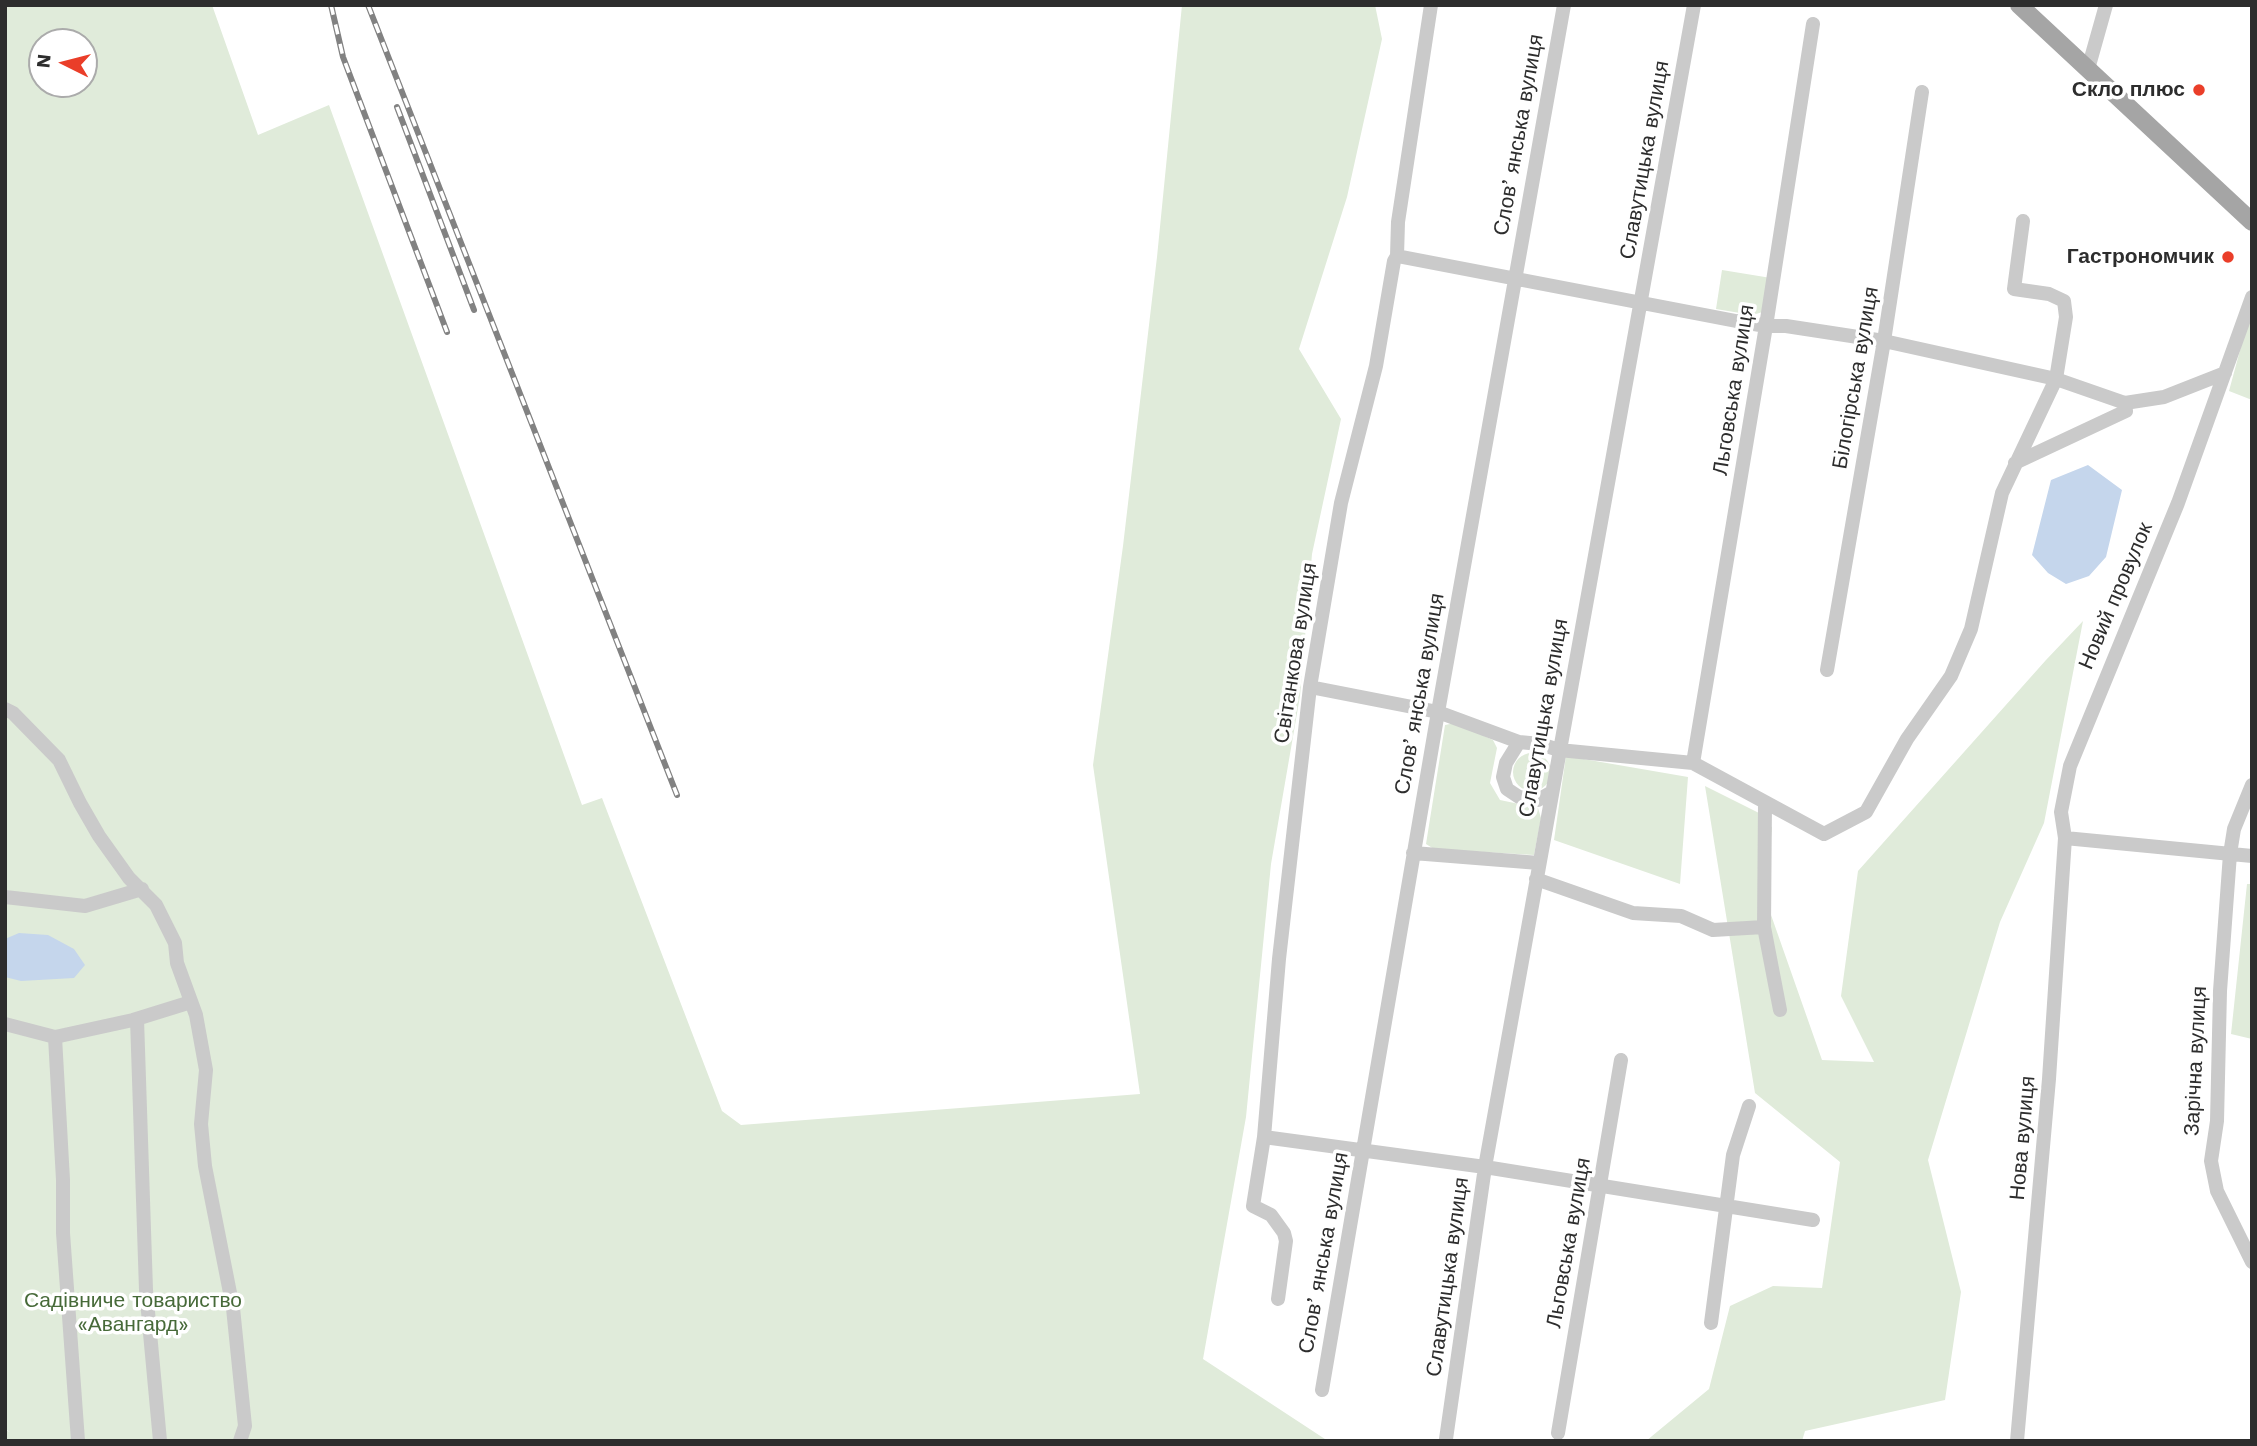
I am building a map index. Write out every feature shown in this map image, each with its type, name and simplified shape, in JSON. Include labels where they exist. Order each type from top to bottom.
[{"type":"main road","points":[[2019,5],[2252,222]]},
{"type":"street","name":"Світанкова вулиця","points":[[1278,1299],[1286,1241],[1284,1233],[1271,1215],[1253,1206],[1264,1137],[1279,959],[1310,687],[1341,503],[1376,366],[1396,256],[1398,222],[1432,5]]},
{"type":"street","name":"Словʼянська вулиця","points":[[1322,1390],[1413,853],[1564,5]]},
{"type":"street","name":"Славутицька вулиця","points":[[1446,1439],[1485,1167],[1694,5]]},
{"type":"street","points":[[2088,69],[2106,5]]},
{"type":"street","name":"Льговська вулиця","points":[[1693,763],[1813,24]]},
{"type":"street","name":"Білогірська вулиця","points":[[1827,670],[1884,341],[1922,92]]},
{"type":"street","points":[[1310,687],[1438,712],[1519,742],[1540,744],[1559,750],[1693,763],[1824,834],[1866,812],[1907,739],[1951,676],[1971,629],[2002,493],[2056,379],[2066,317],[2064,301],[2049,294],[2014,289],[2023,220]]},
{"type":"street","points":[[1396,256],[1766,326],[1786,326],[1884,341],[2056,379],[2124,403],[2164,397],[2225,373]]},
{"type":"street","name":"Новий провулок","points":[[2065,838],[2061,812],[2070,766],[2178,503],[2252,297]]},
{"type":"street","points":[[2015,463],[2126,411],[2124,403]]},
{"type":"street","points":[[5,709],[13,713],[59,760],[79,803],[99,836],[129,878],[156,905],[175,943],[177,963],[196,1015],[205,1070],[201,1124],[205,1166],[233,1308],[242,1381],[246,1426],[240,1441]]},
{"type":"street","points":[[1519,742],[1506,763],[1503,777],[1507,789],[1519,797],[1538,800],[1552,792]]},
{"type":"street","name":"Зарічна вулиця","points":[[2252,785],[2234,829],[2230,854],[2220,991],[2217,1121],[2211,1161],[2217,1191],[2252,1262]]},
{"type":"street","points":[[1765,803],[1764,927],[1780,1010]]},
{"type":"street","points":[[2065,838],[2252,856]]},
{"type":"street","name":"Нова вулиця","points":[[2017,1441],[2049,1079],[2065,838]]},
{"type":"street","points":[[1413,853],[1539,863]]},
{"type":"street","points":[[1536,879],[1633,913],[1681,916],[1713,930],[1764,927]]},
{"type":"street","points":[[5,898],[85,906],[142,889]]},
{"type":"street","points":[[5,1024],[55,1037],[137,1019],[191,1002]]},
{"type":"street","points":[[137,1019],[146,1290],[160,1441]]},
{"type":"street","points":[[55,1037],[63,1181],[63,1233],[78,1441]]},
{"type":"street","name":"Льговська вулиця","points":[[1558,1433],[1621,1060]]},
{"type":"street","points":[[1711,1323],[1733,1155],[1749,1106]]},
{"type":"street","points":[[1264,1137],[1485,1167],[1813,1220]]},
{"type":"green space","name":"Садівниче товариство «Авангард»","points":[[5,5],[212,5],[258,135],[329,105],[582,805],[602,798],[722,1111],[741,1125],[1140,1094],[1093,765],[1123,546],[1157,257],[1182,5],[1375,5],[1382,39],[1347,197],[1299,349],[1341,419],[1312,554],[1300,696],[1271,864],[1246,1117],[1203,1359],[1328,1441],[5,1441],[5,1430],[10,1432],[5,1429]]},
{"type":"green space","points":[[1722,270],[1771,278],[1763,312],[1752,315],[1716,309]]},
{"type":"green space","points":[[2252,306],[2252,400],[2229,391]]},
{"type":"green space","points":[[2083,621],[2044,823],[2000,922],[1928,1160],[1961,1292],[1945,1400],[1805,1431],[1802,1441],[1646,1441],[1709,1389],[1730,1306],[1773,1286],[1822,1288],[1840,1162],[1755,1093],[1705,786],[1765,816],[1772,828],[1764,895],[1822,1060],[1874,1062],[1841,996],[1858,871]]},
{"type":"green space","points":[[1455,723],[1493,740],[1497,748],[1490,783],[1500,800],[1538,808],[1541,818],[1534,855],[1434,849],[1426,844],[1445,725]]},
{"type":"green space","points":[[1532,753],[1546,758],[1551,772],[1546,786],[1532,791],[1518,786],[1513,772],[1518,758]]},
{"type":"green space","points":[[1566,756],[1688,777],[1680,884],[1554,840]]},
{"type":"green space","points":[[2247,884],[2252,884],[2252,1039],[2231,1034]]},
{"type":"water","points":[[2088,465],[2122,490],[2106,557],[2089,576],[2066,584],[2048,573],[2032,555],[2051,480]]},
{"type":"water","points":[[19,933],[48,935],[74,949],[85,965],[74,978],[21,981],[5,977],[5,939]]},
{"type":"railway","points":[[331,5],[343,57],[447,332]]},
{"type":"railway","points":[[368,5],[677,795]]},
{"type":"railway","points":[[397,107],[474,310]]},
{"type":"place","name":"Скло плюс","points":[[2199,90]]},
{"type":"place","name":"Гастрономчик","points":[[2228,257]]}]
